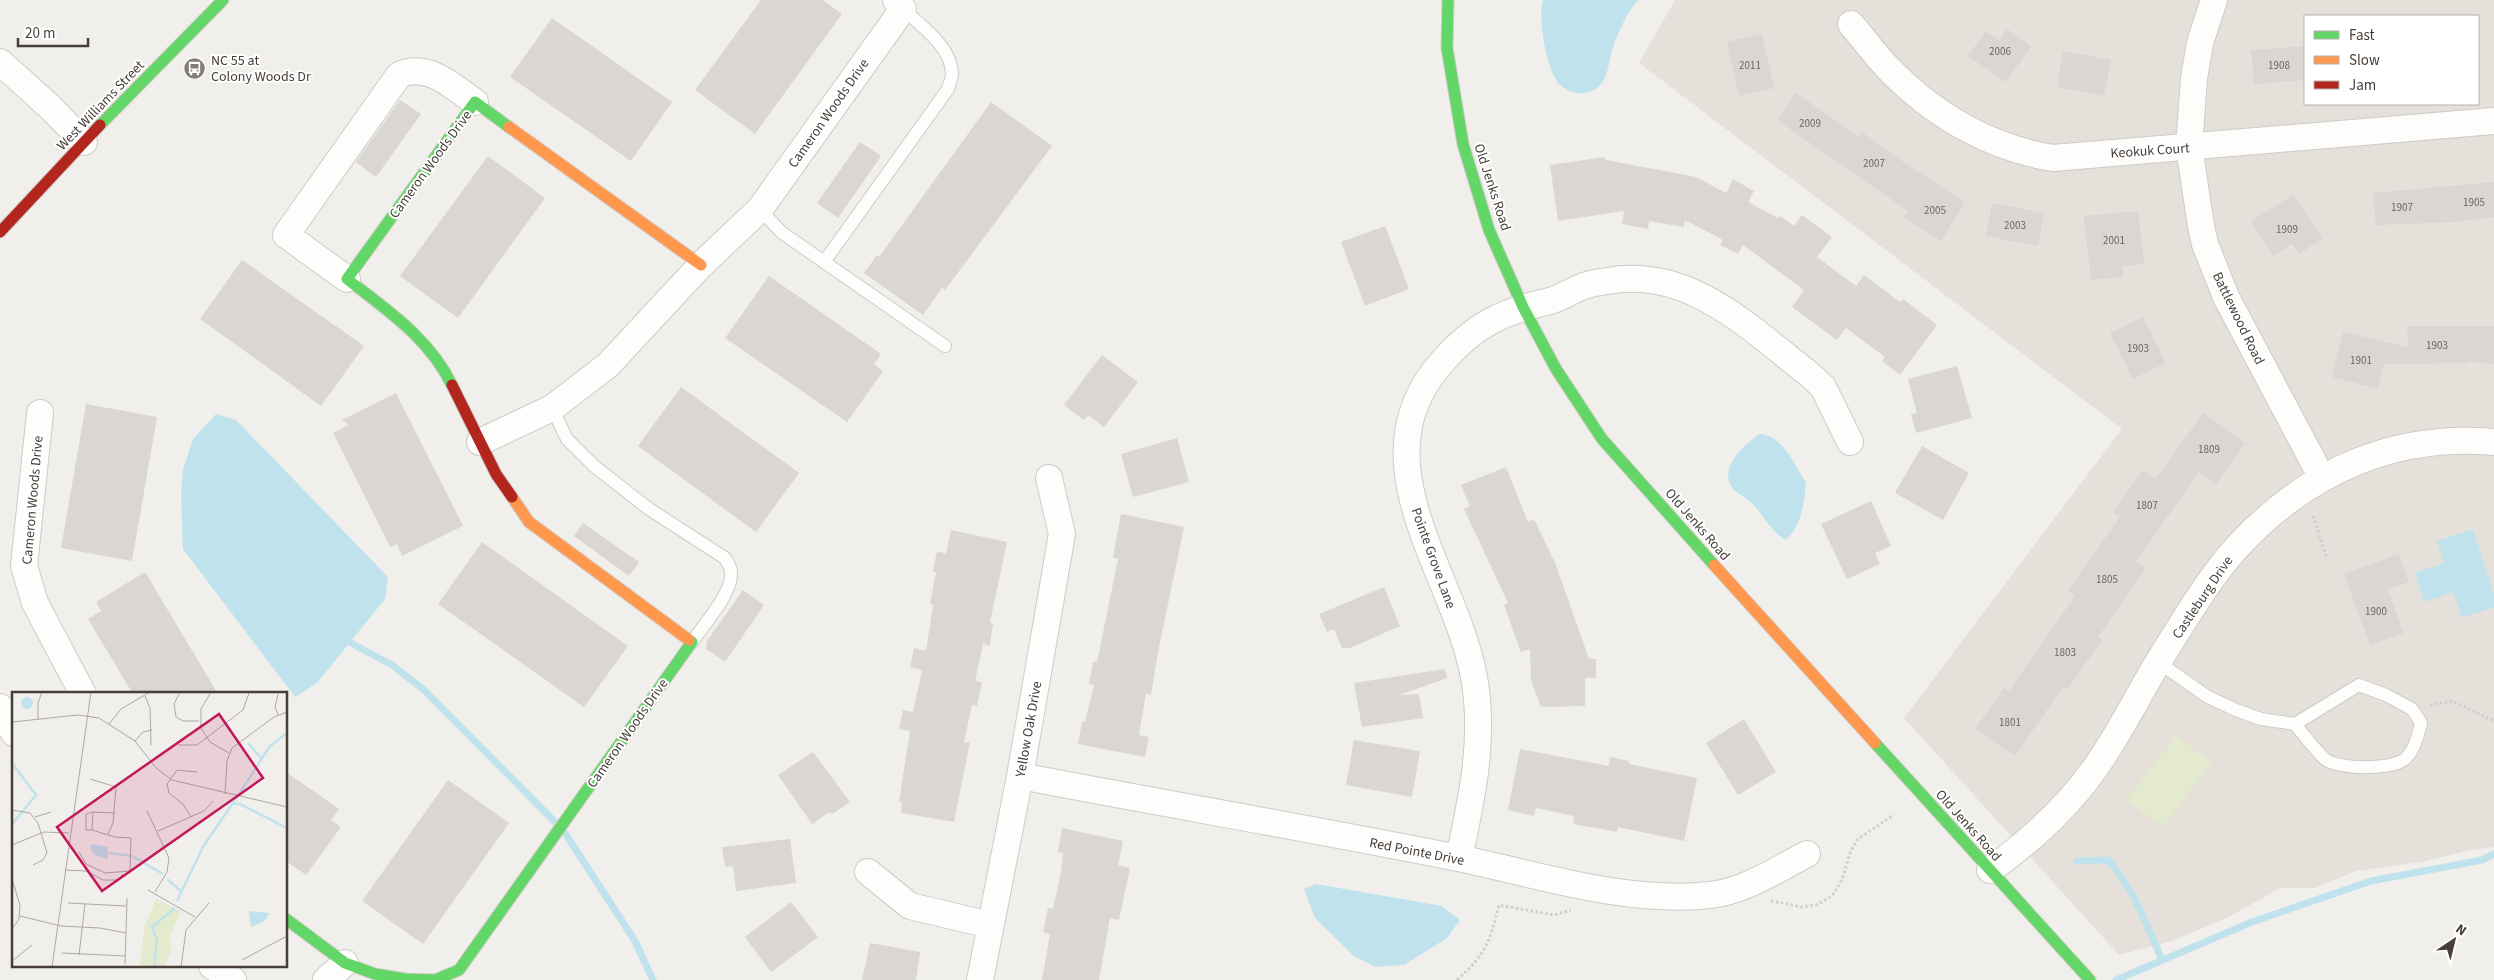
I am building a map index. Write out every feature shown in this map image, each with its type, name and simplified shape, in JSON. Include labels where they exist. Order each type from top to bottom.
[{"type":"street","name":"West Williams Street","points":[[0,232],[84,142],[223,0]]},
{"type":"street","name":"Old Jenks Road","points":[[1448,0],[1447,48],[1463,144],[1489,230],[1523,306],[1556,369],[1602,438],[1744,599],[2090,980]]},
{"type":"street","name":"Battlewood Road","points":[[2214,0],[2200,43],[2194,78],[2189,148],[2205,244],[2226,297],[2322,478]]},
{"type":"street","name":"Cameron Woods Drive","points":[[480,442],[552,408],[608,365],[701,265],[760,208],[899,4]]},
{"type":"street","name":"Keokuk Court","points":[[1852,24],[1888,68],[1910,88],[1972,133],[1997,144],[2029,154],[2053,158],[2494,121]]},
{"type":"street","points":[[0,62],[50,107],[84,142]]},
{"type":"street","points":[[475,102],[444,80],[423,70],[412,69],[399,75],[286,235],[399,319],[425,343],[446,375],[496,474],[528,522],[692,642]]},
{"type":"street","name":"Cameron Woods Drive","points":[[347,279],[475,102],[701,265]]},
{"type":"street","name":"Pointe Grove Lane","points":[[1459,858],[1477,766],[1478,711],[1474,676],[1466,648],[1426,543],[1408,480],[1406,453],[1409,427],[1428,379],[1456,345],[1492,318],[1523,306],[1555,300],[1584,286],[1610,280],[1636,278],[1686,288],[1712,300],[1810,374],[1823,387],[1850,442]]},
{"type":"street","name":"Cameron Woods Drive","points":[[40,414],[24,566],[35,603],[82,692]]},
{"type":"street","name":"Castleburg Drive","points":[[1990,870],[2019,849],[2056,816],[2093,771],[2158,662],[2217,572],[2239,544],[2289,500],[2322,478],[2389,449],[2423,442],[2461,439],[2494,442]]},
{"type":"street","name":"Yellow Oak Drive","points":[[980,980],[1020,776],[1062,534],[1049,478]]},
{"type":"street","name":"Cameron Woods Drive","points":[[288,921],[336,972],[375,974],[404,979],[435,980],[459,970],[692,642]]},
{"type":"street","points":[[0,707],[12,729]]},
{"type":"street","name":"Red Pointe Drive","points":[[1020,776],[1459,858],[1564,882],[1648,896],[1680,897],[1733,890],[1752,883],[1807,854]]},
{"type":"street","points":[[868,872],[910,906],[990,925]]},
{"type":"street","points":[[215,968],[233,980]]},
{"type":"lane","points":[[824,262],[948,89],[952,74],[949,60],[936,39],[899,4]]},
{"type":"lane","points":[[760,208],[781,232],[945,346]]},
{"type":"lane","points":[[552,408],[567,439],[594,466],[649,509],[725,558],[732,569],[731,582],[726,593],[692,642]]},
{"type":"lane","points":[[2158,662],[2208,697],[2261,719],[2295,724],[2359,686],[2386,695],[2412,709],[2421,723],[2417,740],[2410,754],[2405,760],[2390,766],[2347,766],[2326,760],[2295,724]]},
{"type":"path","points":[[2313,516],[2327,559]]},
{"type":"path","points":[[2452,701],[2494,720]]},
{"type":"shaded area","points":[[1675,0],[2494,0],[2494,847],[2470,850],[2426,861],[2356,871],[2315,888],[2280,888],[2227,918],[2172,941],[2119,955],[1904,718],[2122,429],[1639,63]]},
{"type":"green space","points":[[2176,736],[2212,763],[2162,827],[2126,800]]},
{"type":"water","points":[[1543,0],[1638,0],[1618,34],[1604,80],[1594,90],[1585,93],[1575,93],[1562,87],[1555,79],[1547,57],[1542,31],[1541,8]]},
{"type":"water","points":[[216,414],[236,420],[388,577],[385,599],[317,683],[295,697],[183,549],[181,494],[183,470],[193,439]]},
{"type":"water","points":[[1760,434],[1768,436],[1781,445],[1806,483],[1799,521],[1786,540],[1772,528],[1753,504],[1734,490],[1729,482],[1728,474],[1734,458]]},
{"type":"water","points":[[2473,529],[2494,595],[2494,607],[2462,618],[2453,592],[2424,602],[2415,573],[2444,563],[2437,541]]},
{"type":"water","points":[[1316,884],[1442,906],[1460,920],[1447,938],[1404,965],[1375,967],[1354,956],[1315,918],[1304,889]]},
{"type":"building","points":[[761,0],[823,0],[842,14],[755,134],[695,90]]},
{"type":"building","points":[[552,18],[672,102],[631,161],[510,77]]},
{"type":"building","points":[[2007,29],[2031,46],[2006,82],[1968,56],[1986,31],[1999,40]]},
{"type":"building","points":[[1762,34],[1774,88],[1739,96],[1727,42]]},
{"type":"building","points":[[2304,46],[2304,80],[2254,84],[2251,50]]},
{"type":"building","points":[[2063,51],[2111,60],[2104,96],[2057,87]]},
{"type":"building","points":[[1796,93],[1859,137],[1862,132],[1906,164],[1965,202],[1941,241],[1904,218],[1908,211],[1777,120]]},
{"type":"building","points":[[400,100],[421,114],[376,177],[356,162]]},
{"type":"building","points":[[991,102],[1052,146],[945,290],[942,288],[923,315],[864,273],[877,255],[879,257]]},
{"type":"building","points":[[860,142],[881,156],[838,218],[817,203]]},
{"type":"building","points":[[488,156],[545,198],[458,318],[400,276]]},
{"type":"building","points":[[1605,157],[1606,160],[1696,177],[1726,193],[1733,179],[1754,191],[1748,202],[1778,218],[1780,216],[1794,226],[1802,215],[1832,237],[1817,257],[1856,286],[1864,275],[1900,302],[1903,299],[1937,325],[1900,375],[1882,361],[1885,357],[1846,328],[1837,340],[1792,307],[1804,290],[1743,245],[1738,254],[1720,245],[1723,240],[1685,220],[1684,227],[1649,221],[1648,229],[1622,224],[1624,211],[1558,221],[1550,165]]},
{"type":"building","points":[[2494,182],[2494,217],[2456,222],[2376,225],[2373,193]]},
{"type":"building","points":[[2293,195],[2323,238],[2299,254],[2292,244],[2273,256],[2251,221]]},
{"type":"building","points":[[1992,203],[2044,213],[2038,246],[1986,236]]},
{"type":"building","points":[[2138,211],[2144,264],[2122,266],[2123,277],[2091,280],[2084,216]]},
{"type":"building","points":[[1385,226],[1409,289],[1365,306],[1341,242]]},
{"type":"building","points":[[242,260],[364,346],[321,406],[200,319]]},
{"type":"building","points":[[769,276],[881,354],[874,364],[883,371],[847,422],[725,338]]},
{"type":"building","points":[[2143,317],[2166,363],[2133,379],[2110,333]]},
{"type":"building","points":[[2407,326],[2494,326],[2494,364],[2467,361],[2467,363],[2384,364],[2378,389],[2332,377],[2343,332],[2408,347]]},
{"type":"building","points":[[1102,355],[1138,382],[1104,427],[1088,415],[1084,420],[1064,405]]},
{"type":"building","points":[[1957,366],[1972,418],[1916,433],[1911,414],[1917,413],[1908,379]]},
{"type":"building","points":[[681,387],[799,473],[756,532],[638,446]]},
{"type":"building","points":[[396,393],[463,526],[402,556],[397,544],[390,547],[333,433],[349,425],[342,420]]},
{"type":"building","points":[[86,404],[157,417],[132,561],[61,548]]},
{"type":"building","points":[[2203,413],[2245,443],[2216,484],[2199,472],[2136,561],[2146,568],[2098,637],[2102,640],[2067,690],[2063,687],[2015,756],[1975,729],[2004,688],[2009,691],[2075,596],[2068,591],[2120,517],[2113,512],[2143,470],[2156,479]]},
{"type":"building","points":[[1177,438],[1189,482],[1133,497],[1121,454]]},
{"type":"building","points":[[1922,446],[1969,473],[1943,520],[1895,493]]},
{"type":"building","points":[[1506,467],[1528,522],[1534,519],[1556,565],[1589,659],[1596,659],[1596,678],[1585,678],[1585,706],[1541,707],[1531,680],[1530,649],[1521,652],[1504,605],[1508,603],[1464,509],[1470,506],[1461,485]]},
{"type":"building","points":[[1871,501],[1891,546],[1875,553],[1880,564],[1847,579],[1821,524]]},
{"type":"building","points":[[1121,514],[1184,527],[1151,695],[1146,694],[1139,735],[1149,737],[1145,757],[1078,744],[1082,722],[1085,722],[1094,685],[1089,684],[1093,662],[1097,662],[1118,559],[1113,557]]},
{"type":"building","points":[[583,523],[639,562],[629,576],[574,536]]},
{"type":"building","points":[[951,530],[1007,542],[990,622],[993,624],[990,646],[983,644],[975,681],[982,682],[977,706],[972,705],[964,742],[970,743],[954,822],[901,813],[902,802],[899,802],[910,731],[899,729],[903,710],[913,712],[922,670],[910,667],[914,648],[926,651],[933,605],[930,604],[936,572],[933,571],[937,551],[946,554]]},
{"type":"building","points":[[482,542],[628,646],[584,707],[438,604]]},
{"type":"building","points":[[2399,554],[2409,582],[2388,589],[2403,633],[2370,645],[2344,574]]},
{"type":"building","points":[[145,572],[217,692],[132,692],[88,619],[101,611],[96,602]]},
{"type":"building","points":[[1384,587],[1400,626],[1350,648],[1342,648],[1334,629],[1327,632],[1319,614]]},
{"type":"building","points":[[743,590],[764,605],[725,662],[706,649],[707,641]]},
{"type":"building","points":[[1445,669],[1447,678],[1399,695],[1419,694],[1423,718],[1362,727],[1354,683]]},
{"type":"building","points":[[1744,719],[1776,772],[1738,795],[1706,743]]},
{"type":"building","points":[[1354,740],[1420,751],[1412,797],[1346,785]]},
{"type":"building","points":[[1520,749],[1609,766],[1610,757],[1629,761],[1629,764],[1697,778],[1684,841],[1618,827],[1617,832],[1573,824],[1574,816],[1536,808],[1534,816],[1508,810]]},
{"type":"building","points":[[813,752],[850,802],[832,814],[829,812],[812,824],[778,775]]},
{"type":"building","points":[[288,773],[339,809],[331,820],[341,827],[306,875],[288,862]]},
{"type":"building","points":[[448,780],[509,823],[423,944],[362,901]]},
{"type":"building","points":[[1062,828],[1123,841],[1118,865],[1130,868],[1119,920],[1110,918],[1099,980],[1042,980],[1050,934],[1043,932],[1048,908],[1053,909],[1061,872],[1063,853],[1058,852]]},
{"type":"building","points":[[790,839],[796,883],[736,891],[733,866],[725,867],[722,847]]},
{"type":"building","points":[[791,902],[818,937],[771,972],[745,937]]},
{"type":"building","points":[[870,943],[920,952],[916,980],[862,980]]},
{"type":"waterway","points":[[344,636],[351,643],[392,665],[424,690],[556,823]]},
{"type":"waterway","points":[[565,833],[635,941],[653,980]]},
{"type":"waterway","points":[[2116,980],[2252,922],[2371,881],[2482,860],[2494,854]]},
{"type":"waterway","points":[[2077,861],[2108,860],[2133,895],[2162,960]]},
{"type":"traffic: fast","points":[[100,125],[223,0]]},
{"type":"traffic: fast","points":[[1448,0],[1447,48],[1463,144],[1489,230],[1523,307],[1556,369],[1602,439],[1714,565]]},
{"type":"traffic: fast","points":[[452,385],[443,368],[419,339],[392,314],[347,279],[475,102],[509,127]]},
{"type":"traffic: fast","points":[[288,920],[345,963],[375,974],[405,979],[435,980],[459,970],[692,642],[689,640]]},
{"type":"traffic: fast","points":[[1875,743],[2090,980]]},
{"type":"traffic: slow","points":[[509,127],[701,265]]},
{"type":"traffic: slow","points":[[512,497],[529,522],[689,640]]},
{"type":"traffic: slow","points":[[1714,565],[1875,743]]},
{"type":"traffic: jam","points":[[0,232],[100,125]]},
{"type":"traffic: jam","points":[[452,385],[496,474],[512,497]]},
{"type":"place","name":"NC 55 at Colony Woods Dr","points":[[195,68]]}]
